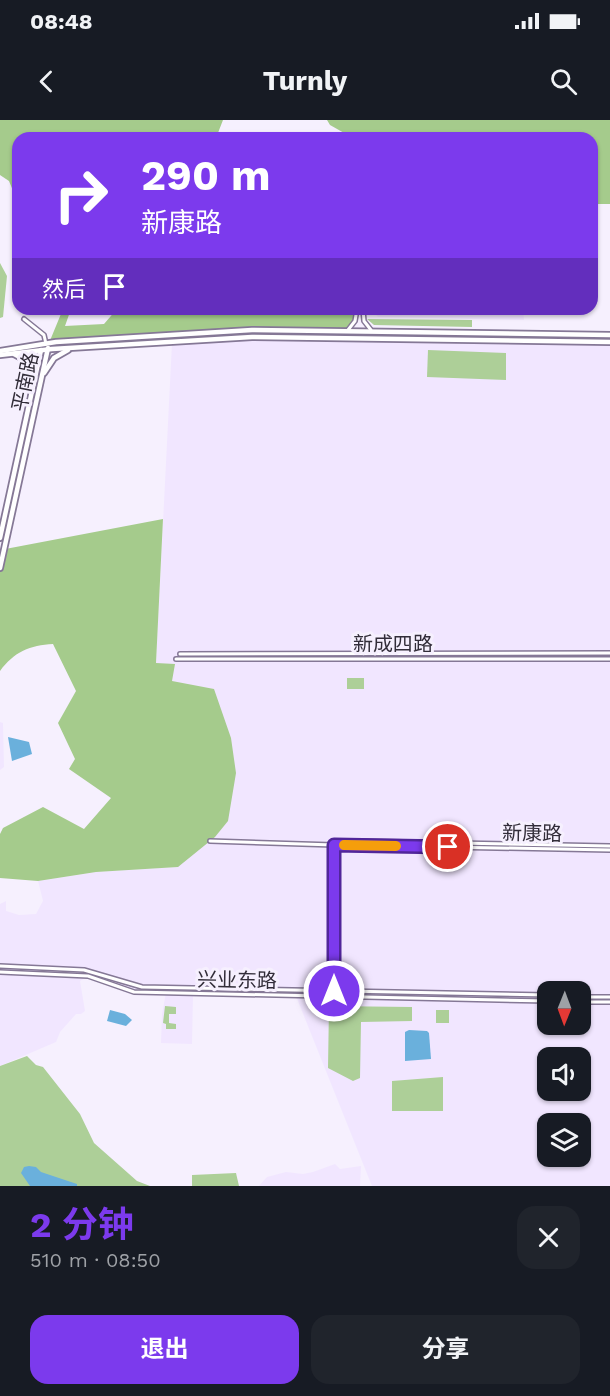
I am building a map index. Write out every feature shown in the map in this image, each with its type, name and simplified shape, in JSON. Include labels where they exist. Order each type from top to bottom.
[{"type":"main road","points":[[0,353],[141,335],[252,330],[610,335]]},
{"type":"main road","points":[[324,330],[324,338]]},
{"type":"main road","points":[[0,353],[12,353],[45,346],[73,348],[252,337],[610,342]]},
{"type":"main road","name":"平南路","points":[[0,534],[34,378],[45,346]]},
{"type":"main road","name":"平南路","points":[[0,568],[2,550],[41,379],[45,346]]},
{"type":"main road","points":[[12,353],[20,355],[29,362],[34,378],[41,379],[54,358],[73,348]]},
{"type":"street","points":[[348,330],[355,321],[356,315]]},
{"type":"street","points":[[364,315],[364,321],[371,330]]},
{"type":"street","points":[[24,319],[44,335],[45,346]]},
{"type":"street","name":"新成四路","points":[[180,654],[610,653]]},
{"type":"street","name":"新成四路","points":[[176,659],[610,659]]},
{"type":"street","name":"新康路","points":[[210,841],[334,845],[350,841],[610,848]]},
{"type":"street","points":[[334,845],[334,991]]},
{"type":"street","name":"兴业东路","points":[[0,966],[84,970],[142,987],[537,996]]},
{"type":"street","name":"兴业东路","points":[[0,972],[88,976],[134,992],[537,1001]]},
{"type":"street","points":[[591,997],[610,997]]},
{"type":"street","points":[[591,1002],[610,1002]]},
{"type":"shaded area","points":[[376,315],[524,315],[524,320],[378,317]]},
{"type":"shaded area","points":[[245,331],[610,336],[610,1186],[372,1186],[296,996],[193,994],[192,1044],[161,1043],[162,1014],[166,993],[134,992],[88,976],[80,981],[85,1011],[76,1014],[60,1032],[56,1042],[0,1066],[0,904],[6,901],[6,911],[19,915],[36,914],[43,901],[38,881],[96,872],[178,867],[156,663],[174,333]]},
{"type":"shaded area","points":[[0,722],[3,723],[4,767],[0,770]]},
{"type":"shaded area","points":[[335,1164],[340,1169],[361,1166],[360,1186],[259,1186],[267,1177],[286,1172],[303,1174]]},
{"type":"green space","points":[[0,120],[223,120],[218,132],[12,132],[12,188],[9,181],[0,175]]},
{"type":"green space","points":[[327,120],[610,120],[610,204],[598,204],[598,132],[342,132],[330,125]]},
{"type":"green space","points":[[0,263],[7,276],[3,317],[0,318]]},
{"type":"green space","points":[[61,315],[69,315],[65,326],[104,324],[112,315],[356,315],[355,321],[348,330],[245,331],[49,343]]},
{"type":"green space","points":[[367,319],[472,320],[472,327],[374,325]]},
{"type":"green space","points":[[428,350],[506,353],[506,380],[427,377]]},
{"type":"green space","points":[[163,519],[156,663],[175,664],[172,681],[214,689],[231,738],[236,773],[228,821],[215,837],[178,867],[96,872],[38,881],[0,878],[0,834],[3,828],[43,807],[84,829],[111,798],[69,769],[75,759],[58,723],[76,691],[53,644],[37,646],[17,654],[0,671],[0,550]]},
{"type":"green space","points":[[347,678],[364,678],[364,689],[347,689]]},
{"type":"green space","points":[[165,1006],[176,1007],[176,1014],[169,1014],[169,1023],[176,1024],[176,1029],[166,1029],[166,1024],[163,1023]]},
{"type":"green space","points":[[329,1006],[412,1007],[412,1021],[361,1022],[360,1078],[353,1081],[328,1068]]},
{"type":"green space","points":[[436,1010],[449,1010],[449,1023],[436,1023]]},
{"type":"green space","points":[[27,1056],[36,1065],[43,1067],[80,1114],[94,1143],[137,1181],[150,1186],[0,1186],[0,1066]]},
{"type":"green space","points":[[443,1077],[443,1111],[392,1111],[392,1081]]},
{"type":"green space","points":[[236,1173],[239,1186],[192,1186],[192,1175]]},
{"type":"water","points":[[8,737],[29,742],[32,754],[12,761]]},
{"type":"water","points":[[110,1010],[125,1014],[132,1020],[126,1026],[107,1021]]},
{"type":"water","points":[[409,1030],[429,1033],[431,1059],[405,1061],[405,1032]]},
{"type":"water","points":[[29,1166],[77,1184],[77,1186],[30,1186],[21,1173],[24,1167]]},
{"type":"slow traffic","points":[[344,845],[396,846]]},
{"type":"route","points":[[334,991],[334,845],[448,847]]}]
